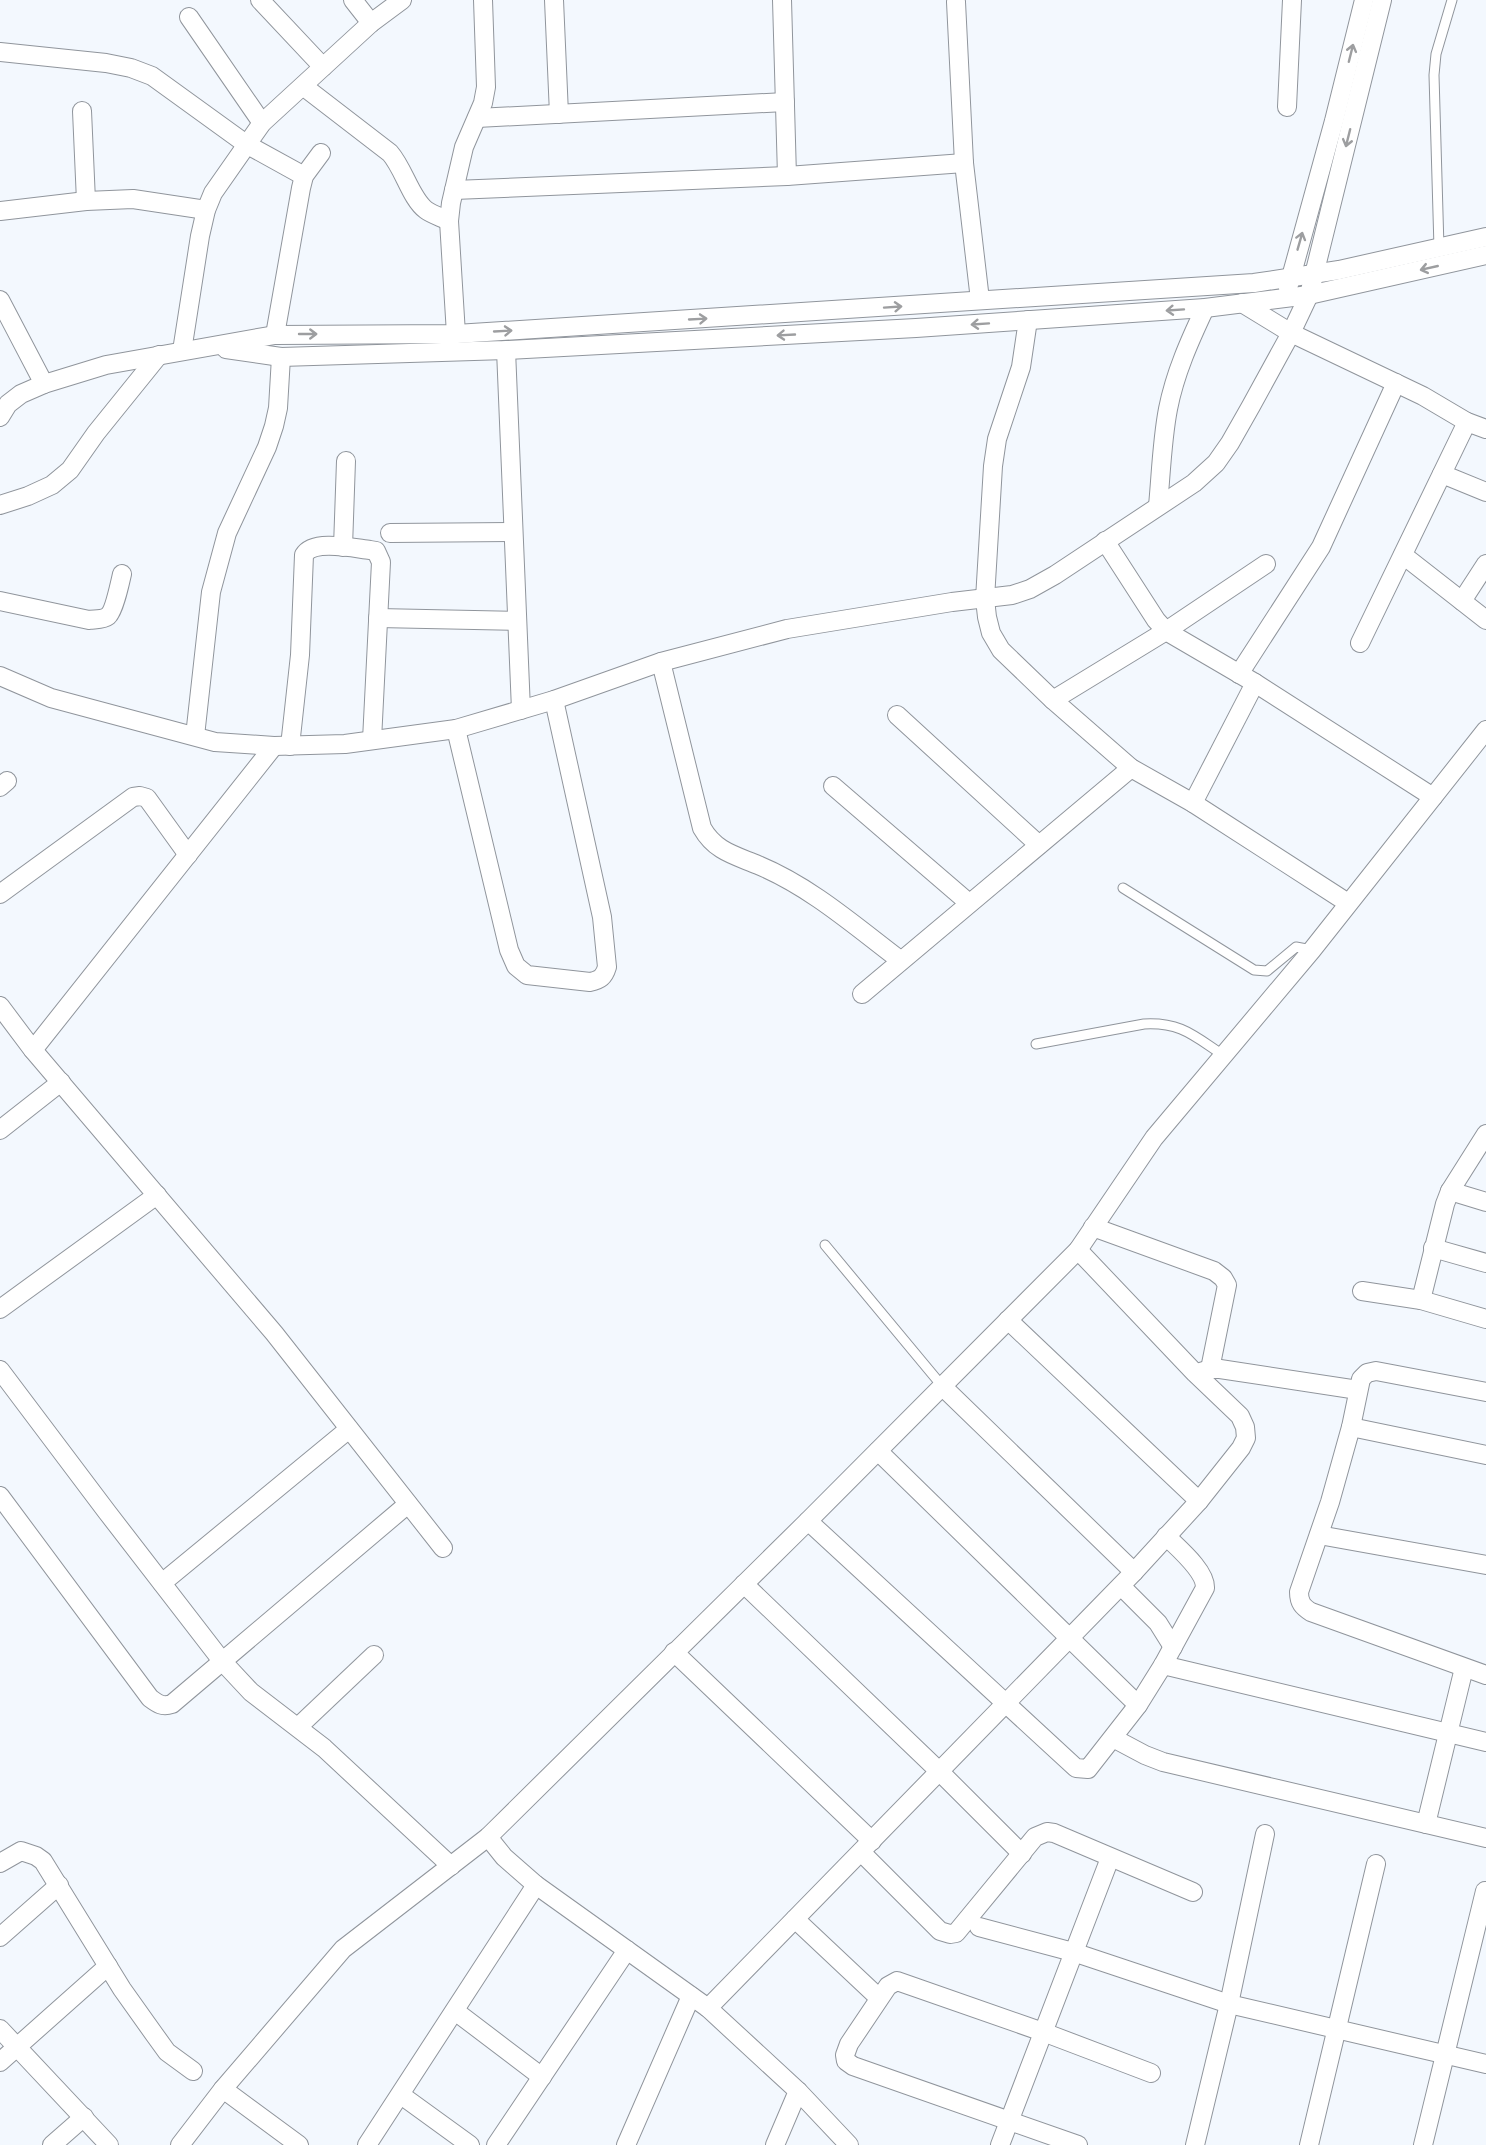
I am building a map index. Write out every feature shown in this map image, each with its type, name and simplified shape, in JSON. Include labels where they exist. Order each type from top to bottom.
[{"type":"street","points":[[260,0],[323,68]]},
{"type":"street","points":[[353,0],[371,23]]},
{"type":"street","points":[[182,351],[200,236],[213,193],[262,123],[371,23],[402,0]]},
{"type":"street","points":[[456,334],[448,220],[464,147],[483,103],[486,87],[483,0]]},
{"type":"street","points":[[554,0],[559,114]]},
{"type":"street","points":[[782,0],[787,176]]},
{"type":"street","points":[[1287,107],[1292,0]]},
{"type":"street","points":[[1286,298],[1364,0]]},
{"type":"street","points":[[0,676],[51,698],[215,742],[282,746],[345,744],[456,729],[554,700],[661,662],[787,629],[952,602],[1012,596],[1030,589],[1194,483],[1216,463],[1230,443],[1291,333],[1309,295],[1382,0]]},
{"type":"street","points":[[956,2],[964,163],[980,300]]},
{"type":"street","points":[[189,17],[262,123]]},
{"type":"street","points":[[0,52],[106,63],[152,76],[246,144],[304,176]]},
{"type":"street","points":[[303,86],[390,153],[399,163],[418,202],[427,210],[448,220]]},
{"type":"street","points":[[477,118],[785,102]]},
{"type":"street","points":[[82,111],[87,201]]},
{"type":"street","points":[[275,335],[304,176],[321,153]]},
{"type":"street","points":[[454,190],[787,176],[964,163]]},
{"type":"street","points":[[0,211],[87,201],[133,199],[206,210]]},
{"type":"street","points":[[0,417],[8,404],[21,394],[44,384],[106,365],[275,335],[456,334],[1254,283],[1316,274],[1486,237]]},
{"type":"street","points":[[209,346],[281,357],[506,350],[916,328],[1204,308],[1309,295],[1486,255]]},
{"type":"street","points":[[0,300],[44,384]]},
{"type":"street","points":[[1242,303],[1291,333],[1423,396],[1467,422],[1486,429]]},
{"type":"street","points":[[1158,506],[1168,409],[1186,349],[1204,308]]},
{"type":"street","points":[[1028,320],[1021,367],[997,439],[993,466],[985,598],[987,617],[1001,650],[1053,700],[1131,768],[1193,803],[1348,903]]},
{"type":"street","points":[[506,350],[521,710]]},
{"type":"street","points":[[0,504],[44,489],[70,471],[96,433],[159,356]]},
{"type":"street","points":[[195,736],[211,592],[218,561],[227,533],[267,447],[274,426],[278,408],[281,357]]},
{"type":"street","points":[[1239,674],[1321,547],[1396,383]]},
{"type":"street","points":[[1360,643],[1467,422]]},
{"type":"street","points":[[343,548],[346,461]]},
{"type":"street","points":[[1442,474],[1486,492]]},
{"type":"street","points":[[390,533],[513,532]]},
{"type":"street","points":[[1105,542],[1156,620],[1167,631],[1255,683],[1433,797]]},
{"type":"street","points":[[33,1050],[188,855],[282,746],[300,655],[304,555],[307,549],[316,545],[376,551],[379,555],[381,562],[372,740]]},
{"type":"street","points":[[1403,555],[1486,620]]},
{"type":"street","points":[[1053,700],[1167,631],[1266,564]]},
{"type":"street","points":[[1462,601],[1486,564]]},
{"type":"street","points":[[0,602],[89,620],[99,619],[108,616],[112,610],[122,574]]},
{"type":"street","points":[[378,618],[517,621]]},
{"type":"street","points":[[661,662],[702,828],[709,841],[801,886],[900,960]]},
{"type":"street","points":[[1193,803],[1255,683]]},
{"type":"street","points":[[456,729],[509,950],[516,966],[527,975],[590,982],[599,980],[605,975],[607,967],[602,917],[554,700]]},
{"type":"street","points":[[897,715],[1039,844]]},
{"type":"street","points":[[180,2145],[223,2089],[343,1949],[489,1837],[1077,1250],[1154,1138],[1312,950],[1486,730]]},
{"type":"street","points":[[862,994],[1131,768]]},
{"type":"street","points":[[833,786],[969,903]]},
{"type":"street","points":[[0,894],[133,797],[147,798],[188,855]]},
{"type":"street","points":[[0,1006],[33,1050],[274,1333],[443,1548]]},
{"type":"street","points":[[0,1130],[61,1082]]},
{"type":"street","points":[[1421,1300],[1450,1191],[1485,1136]]},
{"type":"street","points":[[1450,1191],[1486,1202]]},
{"type":"street","points":[[0,1309],[157,1195]]},
{"type":"street","points":[[1093,1227],[1214,1271],[1223,1278],[1227,1285],[1202,1371]]},
{"type":"street","points":[[1433,1248],[1486,1263]]},
{"type":"street","points":[[708,2008],[1121,1586],[1199,1501],[1241,1448],[1246,1438],[1245,1427],[1240,1416],[1202,1371],[1077,1250]]},
{"type":"street","points":[[1362,1291],[1421,1300],[1486,1319]]},
{"type":"street","points":[[1008,1320],[1199,1501]]},
{"type":"street","points":[[0,1370],[222,1661],[251,1692],[324,1748],[451,1866]]},
{"type":"street","points":[[1202,1371],[1256,1374],[1358,1390]]},
{"type":"street","points":[[1486,1392],[1376,1371],[1367,1373],[1361,1379],[1351,1427],[1319,1535],[1299,1592],[1299,1600],[1311,1612],[1486,1675]]},
{"type":"street","points":[[943,1386],[1134,1572]]},
{"type":"street","points":[[1351,1427],[1486,1455]]},
{"type":"street","points":[[162,1583],[349,1429]]},
{"type":"street","points":[[878,1451],[1138,1705]]},
{"type":"street","points":[[0,1496],[150,1698],[165,1706],[172,1704],[408,1504]]},
{"type":"street","points":[[808,1521],[1076,1768],[1082,1770],[1088,1769],[1138,1705],[1163,1665],[1205,1588],[1201,1572],[1166,1536]]},
{"type":"street","points":[[1319,1535],[1486,1565]]},
{"type":"street","points":[[744,1584],[1022,1854]]},
{"type":"street","points":[[1121,1586],[1158,1623],[1173,1647]]},
{"type":"street","points":[[674,1652],[867,1846],[940,1930],[950,1935],[956,1933],[1035,1837],[1047,1832],[1193,1892]]},
{"type":"street","points":[[298,1727],[374,1655]]},
{"type":"street","points":[[1163,1665],[1486,1742]]},
{"type":"street","points":[[1426,1824],[1464,1668]]},
{"type":"street","points":[[1113,1738],[1144,1755],[1163,1762],[1486,1838]]},
{"type":"street","points":[[1195,2145],[1229,2004],[1265,1834]]},
{"type":"street","points":[[489,1837],[504,1857],[536,1885],[708,2008],[798,2091],[842,2142]]},
{"type":"street","points":[[0,1863],[14,1853],[32,1853],[43,1861],[122,1989],[167,2052],[193,2071]]},
{"type":"street","points":[[1000,2145],[1110,1858]]},
{"type":"street","points":[[1309,2145],[1376,1864]]},
{"type":"street","points":[[0,1937],[59,1885]]},
{"type":"street","points":[[367,2145],[536,1885]]},
{"type":"street","points":[[1424,2145],[1485,1891]]},
{"type":"street","points":[[795,1919],[879,1998]]},
{"type":"street","points":[[979,1927],[1073,1952],[1229,2004],[1486,2064]]},
{"type":"street","points":[[496,2145],[627,1950]]},
{"type":"street","points":[[0,2062],[108,1966]]},
{"type":"street","points":[[1078,2145],[853,2066],[846,2061],[845,2055],[849,2044],[888,1986],[897,1981],[1151,2073]]},
{"type":"street","points":[[626,2145],[691,1996]]},
{"type":"street","points":[[455,2012],[542,2077]]},
{"type":"street","points":[[0,2029],[109,2145]]},
{"type":"street","points":[[223,2089],[299,2145]]},
{"type":"street","points":[[775,2145],[798,2091]]},
{"type":"street","points":[[401,2095],[471,2145]]},
{"type":"street","points":[[52,2145],[84,2117]]},
{"type":"lane","points":[[1439,248],[1434,75],[1436,54],[1452,0]]},
{"type":"lane","points":[[1123,888],[1254,970],[1267,971],[1296,947],[1312,950]]},
{"type":"lane","points":[[1036,1044],[1144,1024],[1161,1023],[1177,1026],[1223,1055]]},
{"type":"lane","points":[[825,1245],[943,1386]]}]
